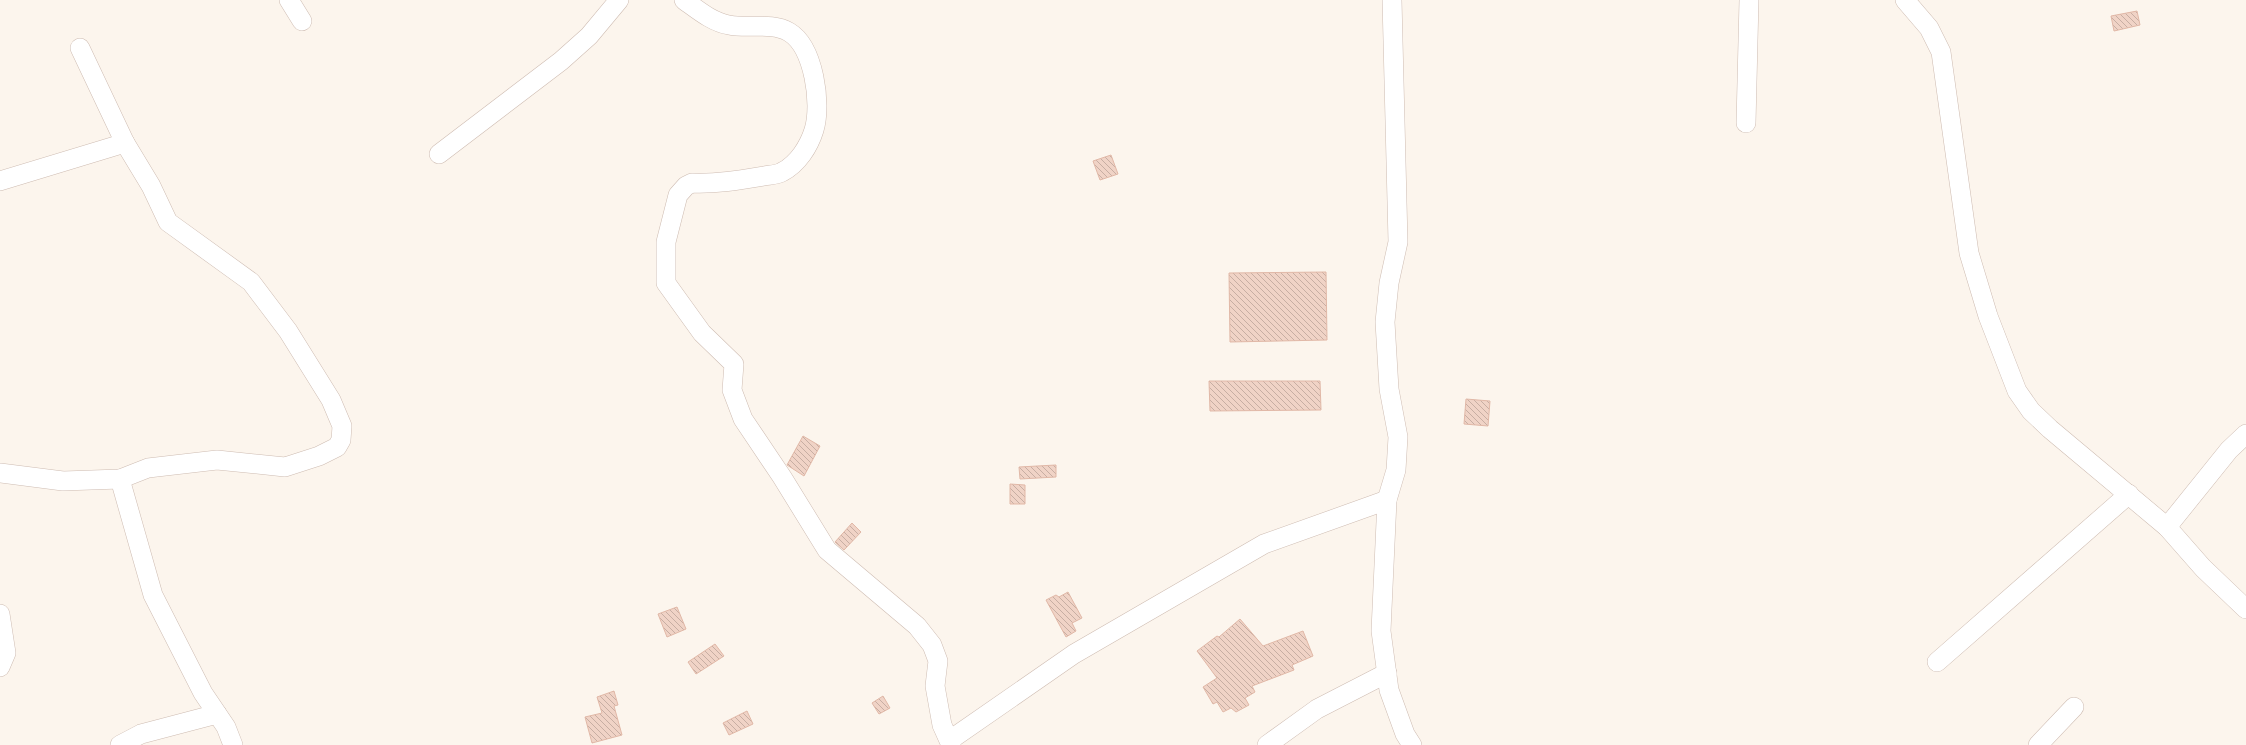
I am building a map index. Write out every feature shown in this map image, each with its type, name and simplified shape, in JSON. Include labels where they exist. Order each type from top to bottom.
[{"type":"street","points":[[289,0],[302,21]]},
{"type":"street","points":[[439,154],[561,61],[589,36],[619,0]]},
{"type":"street","points":[[684,0],[707,16],[728,25],[771,28],[788,31],[800,43],[811,62],[816,89],[815,128],[808,145],[797,160],[782,172],[735,181],[692,183],[686,186],[678,195],[666,242],[666,283],[702,333],[734,364],[732,390],[743,419],[827,550],[917,626],[932,645],[938,662],[935,686],[942,724],[950,743],[1074,654],[1264,544],[1387,500]]},
{"type":"street","points":[[1392,0],[1398,242],[1389,282],[1385,322],[1389,389],[1398,437],[1396,470],[1387,500],[1380,631],[1390,690],[1405,734],[1412,745]]},
{"type":"street","points":[[1746,123],[1749,0]]},
{"type":"street","points":[[1905,0],[1929,28],[1941,52],[1969,253],[1988,316],[2017,391],[2031,411],[2050,429],[2167,527],[2203,568],[2246,609]]},
{"type":"street","points":[[0,473],[63,481],[120,479],[148,468],[217,460],[285,467],[318,456],[337,447],[341,440],[342,426],[331,400],[288,331],[251,282],[168,222],[151,186],[125,143],[80,48]]},
{"type":"street","points":[[0,180],[125,143]]},
{"type":"street","points":[[2167,527],[2229,450],[2246,434]]},
{"type":"street","points":[[120,479],[153,595],[203,693],[226,727],[233,745]]},
{"type":"street","points":[[1937,662],[2128,494]]},
{"type":"street","points":[[0,614],[6,653],[0,667]]},
{"type":"street","points":[[1267,745],[1317,709],[1387,673]]},
{"type":"street","points":[[2038,745],[2074,707]]},
{"type":"street","points":[[120,745],[141,734],[217,714]]},
{"type":"building","points":[[2137,11],[2140,25],[2114,31],[2111,16]]},
{"type":"building","points":[[1111,155],[1118,174],[1100,180],[1093,161]]},
{"type":"building","points":[[1326,272],[1327,340],[1230,342],[1229,273]]},
{"type":"building","points":[[1209,381],[1320,381],[1321,410],[1210,411]]},
{"type":"building","points":[[1466,399],[1490,401],[1488,426],[1464,424]]},
{"type":"building","points":[[803,436],[820,446],[804,476],[787,465]]},
{"type":"building","points":[[1056,465],[1056,477],[1020,479],[1019,467]]},
{"type":"building","points":[[1010,484],[1025,485],[1025,504],[1010,504]]},
{"type":"building","points":[[852,523],[861,532],[844,550],[835,542]]},
{"type":"building","points":[[1068,592],[1082,618],[1072,623],[1076,631],[1066,637],[1046,600],[1056,595],[1059,597]]},
{"type":"building","points":[[677,607],[686,629],[667,637],[658,614]]},
{"type":"building","points":[[1240,619],[1263,646],[1303,631],[1313,656],[1292,665],[1294,670],[1252,686],[1255,692],[1245,698],[1249,705],[1236,712],[1231,708],[1223,712],[1217,702],[1213,704],[1203,687],[1217,678],[1197,651],[1217,636],[1219,637]]},
{"type":"building","points":[[715,644],[724,656],[696,674],[688,662]]},
{"type":"building","points":[[614,691],[618,705],[614,706],[622,735],[592,743],[585,717],[602,713],[597,697]]},
{"type":"building","points":[[883,696],[890,708],[879,714],[872,703]]},
{"type":"building","points":[[747,711],[753,724],[729,735],[723,723]]}]
